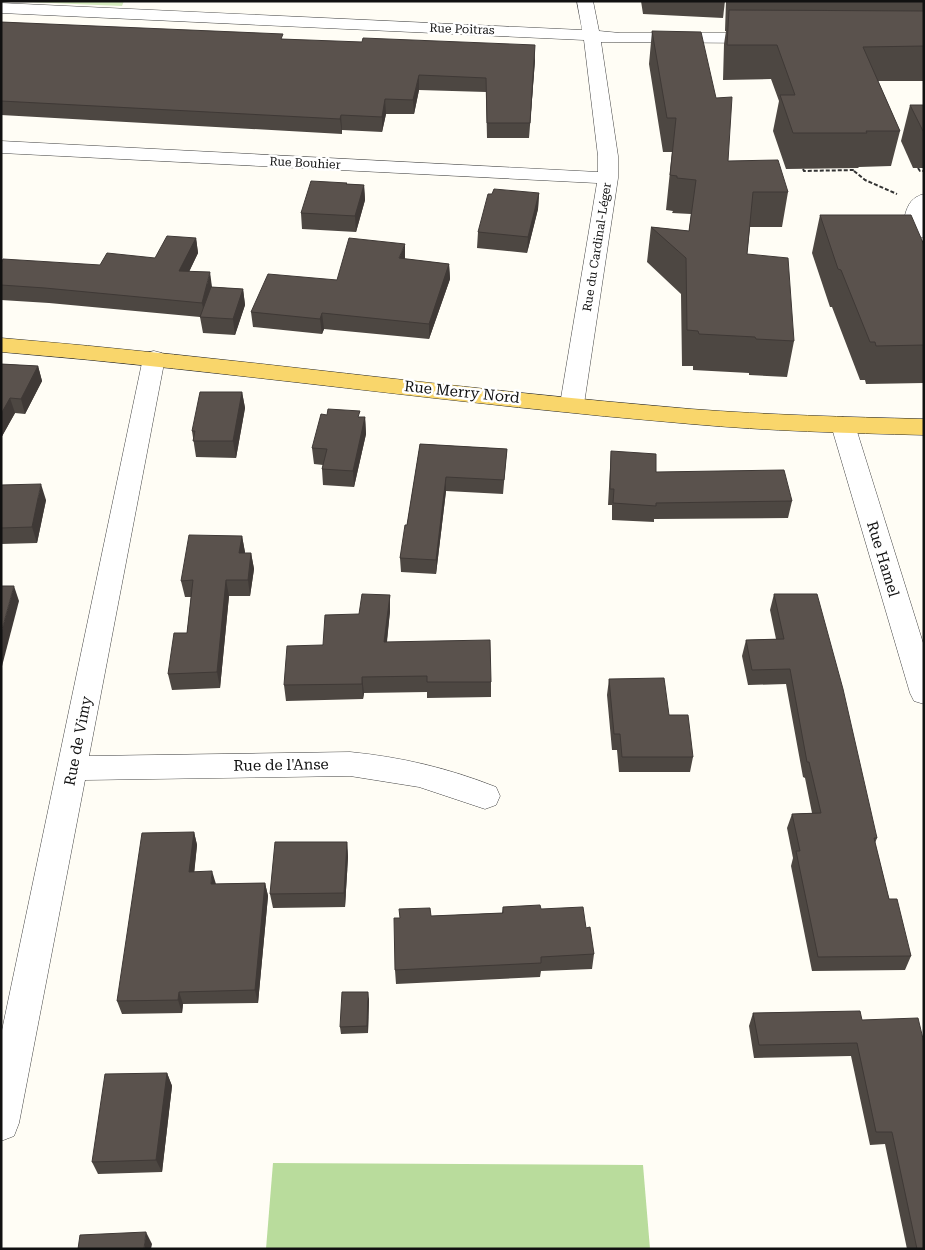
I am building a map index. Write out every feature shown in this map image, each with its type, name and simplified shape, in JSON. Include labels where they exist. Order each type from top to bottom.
[{"type":"main road","name":"Rue Merry Nord","points":[[1,345],[154,358],[724,419],[924,427]]},
{"type":"street","name":"Rue du Cardinal-Léger","points":[[572,404],[608,178],[608,156],[585,1]]},
{"type":"street","name":"Rue Poitras","points":[[1,8],[591,35],[620,38],[777,38]]},
{"type":"street","name":"Rue Bouhier","points":[[1,148],[608,178]]},
{"type":"street","points":[[922,201],[915,215],[924,232]]},
{"type":"street","name":"Rue de Vimy","points":[[1,1123],[154,358]]},
{"type":"street","name":"Rue Hamel","points":[[843,425],[924,693]]},
{"type":"street","name":"Rue de l'Anse","points":[[72,768],[350,764],[389,767],[429,776],[456,784],[485,796]]},
{"type":"path","points":[[918,168],[920,171],[924,171]]},
{"type":"path","points":[[803,169],[804,171],[854,170],[865,180],[922,201]]},
{"type":"green space","points":[[3,1],[124,1],[122,6]]},
{"type":"green space","points":[[273,1163],[643,1165],[650,1249],[266,1249]]},
{"type":"building","points":[[729,10],[924,11],[924,46],[863,47],[900,131],[793,133],[780,95],[795,95],[777,45],[727,45]]},
{"type":"building","points":[[1,22],[283,34],[281,39],[362,42],[363,38],[535,45],[530,123],[487,123],[486,78],[419,75],[413,100],[385,99],[382,117],[341,115],[340,119],[1,101]]},
{"type":"building","points":[[652,31],[701,32],[716,98],[732,97],[728,161],[778,160],[788,192],[753,192],[747,254],[788,258],[794,341],[699,334],[698,331],[687,330],[686,258],[651,227],[689,231],[696,180],[677,178],[677,176],[670,175],[676,118],[667,118]]},
{"type":"building","points":[[910,105],[924,105],[924,131],[923,131]]},
{"type":"building","points":[[311,181],[364,185],[355,216],[301,213]]},
{"type":"building","points":[[494,189],[539,193],[528,237],[478,232],[488,194],[492,194]]},
{"type":"building","points":[[820,215],[911,215],[924,245],[924,345],[876,346],[875,342],[870,342],[841,270],[838,269]]},
{"type":"building","points":[[167,236],[196,238],[179,271],[210,272],[202,303],[1,285],[1,263],[3,259],[100,265],[107,253],[155,258]]},
{"type":"building","points":[[349,238],[405,244],[399,258],[449,264],[429,324],[322,313],[320,319],[251,312],[268,274],[337,280]]},
{"type":"building","points":[[211,287],[243,289],[233,319],[200,317]]},
{"type":"building","points":[[1,364],[38,366],[21,399],[10,398],[1,414]]},
{"type":"building","points":[[200,392],[242,392],[233,441],[193,441],[195,431],[192,431]]},
{"type":"building","points":[[328,409],[360,411],[358,417],[365,417],[353,471],[322,469],[327,449],[312,448],[321,414],[327,415]]},
{"type":"building","points":[[420,444],[507,449],[504,480],[446,477],[436,560],[400,558]]},
{"type":"building","points":[[611,451],[656,454],[656,472],[784,470],[792,501],[656,503],[656,506],[613,503],[614,489],[610,489]]},
{"type":"building","points":[[41,484],[32,527],[1,528],[1,485]]},
{"type":"building","points":[[189,535],[242,536],[239,553],[251,553],[248,580],[226,580],[217,672],[168,674],[174,633],[187,633],[193,580],[181,581]]},
{"type":"building","points":[[1,586],[14,586],[1,633]]},
{"type":"building","points":[[362,594],[390,595],[384,642],[490,640],[491,682],[427,682],[427,676],[362,677],[362,684],[284,685],[287,646],[323,645],[325,615],[359,614]]},
{"type":"building","points":[[774,594],[817,594],[843,689],[877,838],[874,838],[889,899],[897,899],[911,956],[818,957],[796,851],[800,851],[792,814],[821,813],[809,762],[807,762],[790,669],[752,670],[746,640],[784,639]]},
{"type":"building","points":[[664,678],[669,715],[688,715],[693,757],[622,757],[620,734],[614,734],[609,679]]},
{"type":"building","points":[[194,832],[189,872],[212,871],[211,884],[265,883],[255,990],[179,992],[178,1000],[117,1001],[142,833]]},
{"type":"building","points":[[275,842],[347,842],[344,893],[270,894]]},
{"type":"building","points":[[540,905],[541,909],[583,907],[586,928],[590,927],[594,954],[541,957],[541,963],[395,970],[394,918],[400,918],[399,909],[430,908],[431,916],[503,913],[503,907]]},
{"type":"building","points":[[342,992],[368,992],[367,1026],[340,1027]]},
{"type":"building","points":[[860,1011],[862,1020],[918,1018],[924,1043],[924,1249],[917,1249],[892,1132],[876,1132],[857,1043],[759,1045],[753,1013]]},
{"type":"building","points":[[167,1073],[156,1160],[92,1162],[105,1074]]},
{"type":"building","points":[[146,1232],[144,1249],[78,1249],[80,1235]]}]
